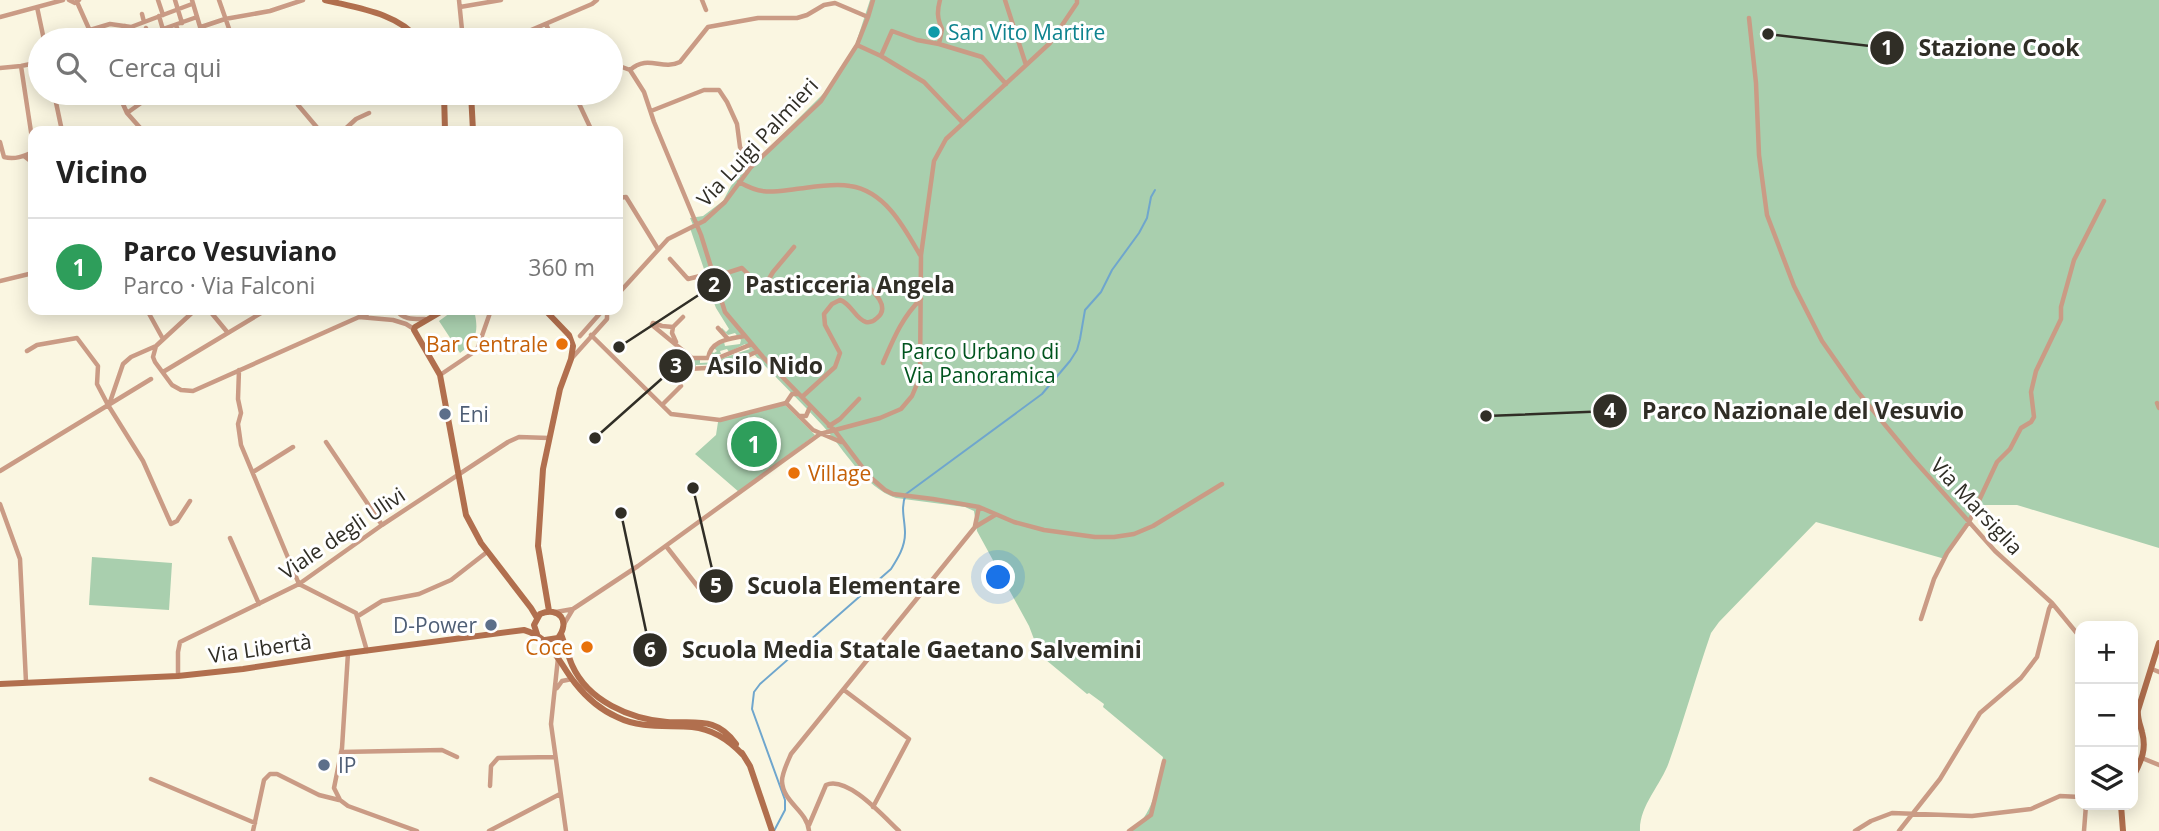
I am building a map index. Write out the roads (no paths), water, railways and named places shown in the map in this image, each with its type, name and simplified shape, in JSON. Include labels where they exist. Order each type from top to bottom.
[{"type":"street","points":[[0,17],[63,0]]},
{"type":"street","points":[[69,0],[78,1],[89,28]]},
{"type":"street","points":[[158,0],[163,28]]},
{"type":"street","points":[[175,0],[182,23]]},
{"type":"street","points":[[219,0],[229,28]]},
{"type":"street","points":[[205,28],[225,19],[270,12],[303,0]]},
{"type":"street","points":[[325,0],[384,16],[406,28]]},
{"type":"street","points":[[459,0],[462,28]]},
{"type":"street","points":[[460,7],[501,0]]},
{"type":"street","points":[[536,28],[597,0]]},
{"type":"street","points":[[702,0],[706,10]]},
{"type":"street","points":[[630,70],[639,63],[647,62],[675,65],[708,27],[758,18],[797,18],[824,5],[835,3],[868,17],[873,0]]},
{"type":"street","points":[[939,44],[942,29],[937,19],[937,9],[940,0]]},
{"type":"street","points":[[1005,0],[1026,65]]},
{"type":"street","points":[[820,434],[889,415],[904,406],[912,396],[920,377],[921,256],[934,161],[946,139],[1050,43],[1077,4],[1077,0]]},
{"type":"street","points":[[97,28],[110,24],[131,27],[192,1],[200,28]]},
{"type":"street","points":[[37,7],[41,28]]},
{"type":"street","points":[[142,14],[144,22]]},
{"type":"street","points":[[168,28],[197,17]]},
{"type":"street","name":"Via Luigi Palmieri","points":[[623,288],[668,239],[704,221],[725,202],[751,167],[821,101],[857,45],[868,17]]},
{"type":"street","name":"Via Marsiglia","points":[[1749,18],[1762,185],[1767,215],[1794,286],[1828,350],[1857,391],[1907,452],[1995,551],[2052,603],[2075,630]]},
{"type":"street","points":[[546,24],[548,28]]},
{"type":"street","points":[[881,56],[892,31],[982,57],[1006,84]]},
{"type":"street","points":[[857,45],[924,82],[964,123]]},
{"type":"street","points":[[0,68],[28,65]]},
{"type":"street","points":[[21,66],[30,126]]},
{"type":"street","points":[[623,67],[630,70],[644,92],[697,225],[726,312],[758,351],[835,431],[869,476],[885,490],[893,494],[979,508],[1044,530],[1095,537],[1134,534],[1153,526],[1222,484]]},
{"type":"street","points":[[651,111],[704,90],[719,90],[737,124],[740,147],[751,167]]},
{"type":"street","points":[[57,105],[61,126]]},
{"type":"street","points":[[123,105],[139,126]]},
{"type":"street","points":[[127,113],[139,105]]},
{"type":"street","points":[[298,105],[316,126]]},
{"type":"street","points":[[444,105],[444,126]]},
{"type":"street","points":[[472,105],[473,126]]},
{"type":"street","points":[[580,105],[590,126]]},
{"type":"street","points":[[348,126],[369,113]]},
{"type":"street","points":[[0,142],[4,157],[10,159],[28,154]]},
{"type":"street","points":[[24,156],[28,159]]},
{"type":"street","points":[[739,182],[767,193],[848,185],[865,190],[897,216],[921,256]]},
{"type":"street","points":[[623,197],[626,197],[658,249]]},
{"type":"street","points":[[1921,620],[1941,565],[1969,522],[1997,463],[2010,449],[2021,428],[2034,418],[2031,393],[2036,372],[2061,319],[2061,307],[2074,260],[2104,201]]},
{"type":"street","points":[[670,258],[688,279],[742,268],[763,289],[794,247]]},
{"type":"street","points":[[0,281],[28,274]]},
{"type":"street","points":[[571,339],[591,335],[671,414],[720,420],[786,403],[792,394],[800,395],[835,367],[840,353],[825,325],[824,313],[840,300],[847,302],[858,317],[866,322],[873,321],[883,310],[882,303],[858,277]]},
{"type":"street","points":[[883,363],[896,332],[921,299]]},
{"type":"street","points":[[151,315],[163,339]]},
{"type":"street","points":[[108,405],[123,364],[156,346],[189,315]]},
{"type":"street","points":[[213,315],[229,333]]},
{"type":"street","points":[[163,372],[257,315]]},
{"type":"street","points":[[393,320],[396,315]]},
{"type":"street","points":[[404,315],[412,319],[430,319]]},
{"type":"street","points":[[414,329],[436,315]]},
{"type":"street","points":[[440,375],[477,350],[489,315]]},
{"type":"street","points":[[549,315],[571,339],[573,346],[548,438],[543,469],[538,546],[552,611],[561,617],[564,625]]},
{"type":"street","points":[[580,336],[599,315]]},
{"type":"street","points":[[571,359],[607,319],[607,315]]},
{"type":"street","points":[[138,354],[148,356],[155,362],[177,388],[193,391],[353,319],[364,317],[393,320],[414,329],[440,375],[466,515],[487,552],[531,608],[536,619],[534,625],[537,634],[545,640],[572,679],[592,700],[617,717],[646,726],[693,727],[705,730],[726,740],[743,755]]},
{"type":"street","points":[[678,346],[672,333],[673,327],[683,317]]},
{"type":"street","points":[[673,327],[652,325],[692,358],[718,358],[752,344]]},
{"type":"street","points":[[718,328],[728,339]]},
{"type":"street","points":[[708,358],[716,343],[745,336]]},
{"type":"street","points":[[27,351],[37,345],[77,338],[98,366],[97,384],[144,461],[171,524],[177,521],[190,501]]},
{"type":"street","points":[[155,362],[153,357],[156,346]]},
{"type":"street","points":[[688,369],[725,367],[758,351]]},
{"type":"street","points":[[239,370],[238,399],[242,413],[238,424],[241,445],[299,584],[358,616],[367,651]]},
{"type":"street","points":[[0,471],[151,379]]},
{"type":"street","points":[[662,405],[681,386]]},
{"type":"street","points":[[524,630],[544,612],[573,608],[666,546],[820,434],[859,399]]},
{"type":"street","points":[[786,403],[807,425],[820,434],[843,442]]},
{"type":"street","points":[[798,416],[806,416],[810,407]]},
{"type":"street","points":[[807,425],[810,417],[817,414]]},
{"type":"street","name":"Viale degli Ulivi","points":[[178,676],[180,642],[299,584],[382,525],[514,438],[548,438]]},
{"type":"street","points":[[326,442],[382,525]]},
{"type":"street","points":[[253,472],[293,447]]},
{"type":"street","points":[[0,504],[20,559],[26,682]]},
{"type":"street","points":[[975,527],[979,508]]},
{"type":"street","points":[[809,828],[805,816],[788,799],[782,780],[791,754],[975,527],[995,515]]},
{"type":"street","points":[[230,538],[259,604]]},
{"type":"street","points":[[666,546],[698,587]]},
{"type":"street","points":[[358,616],[382,601],[419,594],[451,580],[487,552]]},
{"type":"street","points":[[1899,831],[1940,779],[1980,713],[2021,678],[2036,657],[2052,603]]},
{"type":"street","points":[[545,640],[554,640],[561,634],[573,608]]},
{"type":"street","name":"Via Libertà","points":[[0,684],[178,676],[524,630],[537,634]]},
{"type":"street","points":[[561,634],[580,679],[606,703],[651,720],[707,723],[727,733],[750,766],[771,831]]},
{"type":"street","points":[[2138,710],[2156,671],[2159,643]]},
{"type":"street","points":[[340,800],[334,788],[341,752],[348,653]]},
{"type":"street","points":[[558,657],[551,724],[566,831]]},
{"type":"street","points":[[555,692],[562,681],[572,679]]},
{"type":"street","points":[[844,690],[909,738],[873,807]]},
{"type":"street","points":[[2138,723],[2145,746],[2138,766]]},
{"type":"street","points":[[341,752],[442,750],[457,757]]},
{"type":"street","points":[[490,786],[491,766],[498,758],[555,757]]},
{"type":"street","points":[[2142,758],[2159,765]]},
{"type":"street","points":[[1129,831],[1151,815],[1164,761]]},
{"type":"street","points":[[253,831],[264,780],[272,773],[319,795],[340,800],[348,806],[417,831]]},
{"type":"street","points":[[151,779],[255,823]]},
{"type":"street","points":[[809,828],[826,785],[832,782],[841,783],[899,831]]},
{"type":"street","points":[[489,831],[561,794]]},
{"type":"street","points":[[1855,831],[1892,813],[1972,816],[2031,809],[2060,796],[2075,797]]},
{"type":"street","points":[[2084,831],[2086,810]]},
{"type":"street","points":[[2121,810],[2123,831]]},
{"type":"waterway","points":[[774,831],[785,810],[785,800],[752,709],[754,692],[891,569],[904,543],[903,509],[906,494],[1042,394],[1070,361],[1077,350],[1085,310],[1101,292],[1112,270],[1139,233],[1147,218],[1155,190]]},
{"type":"place","name":"San Vito Martire","points":[[934,32]]},
{"type":"place","name":"Stazione Cook","points":[[1768,34]]},
{"type":"place","name":"Bar Centrale","points":[[562,344]]},
{"type":"place","name":"Pasticceria Angela","points":[[619,347]]},
{"type":"place","name":"Eni","points":[[445,414]]},
{"type":"place","name":"Parco Nazionale del Vesuvio","points":[[1486,416]]},
{"type":"place","name":"Asilo Nido","points":[[595,438]]},
{"type":"place","name":"Parco Vesuviano","points":[[754,444]]},
{"type":"place","name":"Village","points":[[794,473]]},
{"type":"place","name":"Scuola Elementare","points":[[693,488]]},
{"type":"place","name":"Scuola Media Statale Gaetano Salvemini","points":[[621,513]]},
{"type":"place","name":"D-Power","points":[[491,625]]},
{"type":"place","name":"Coce","points":[[587,647]]},
{"type":"place","name":"IP","points":[[324,765]]},
{"type":"park label","name":"Parco Urbano di Via Panoramica","points":[[980,363]]}]
